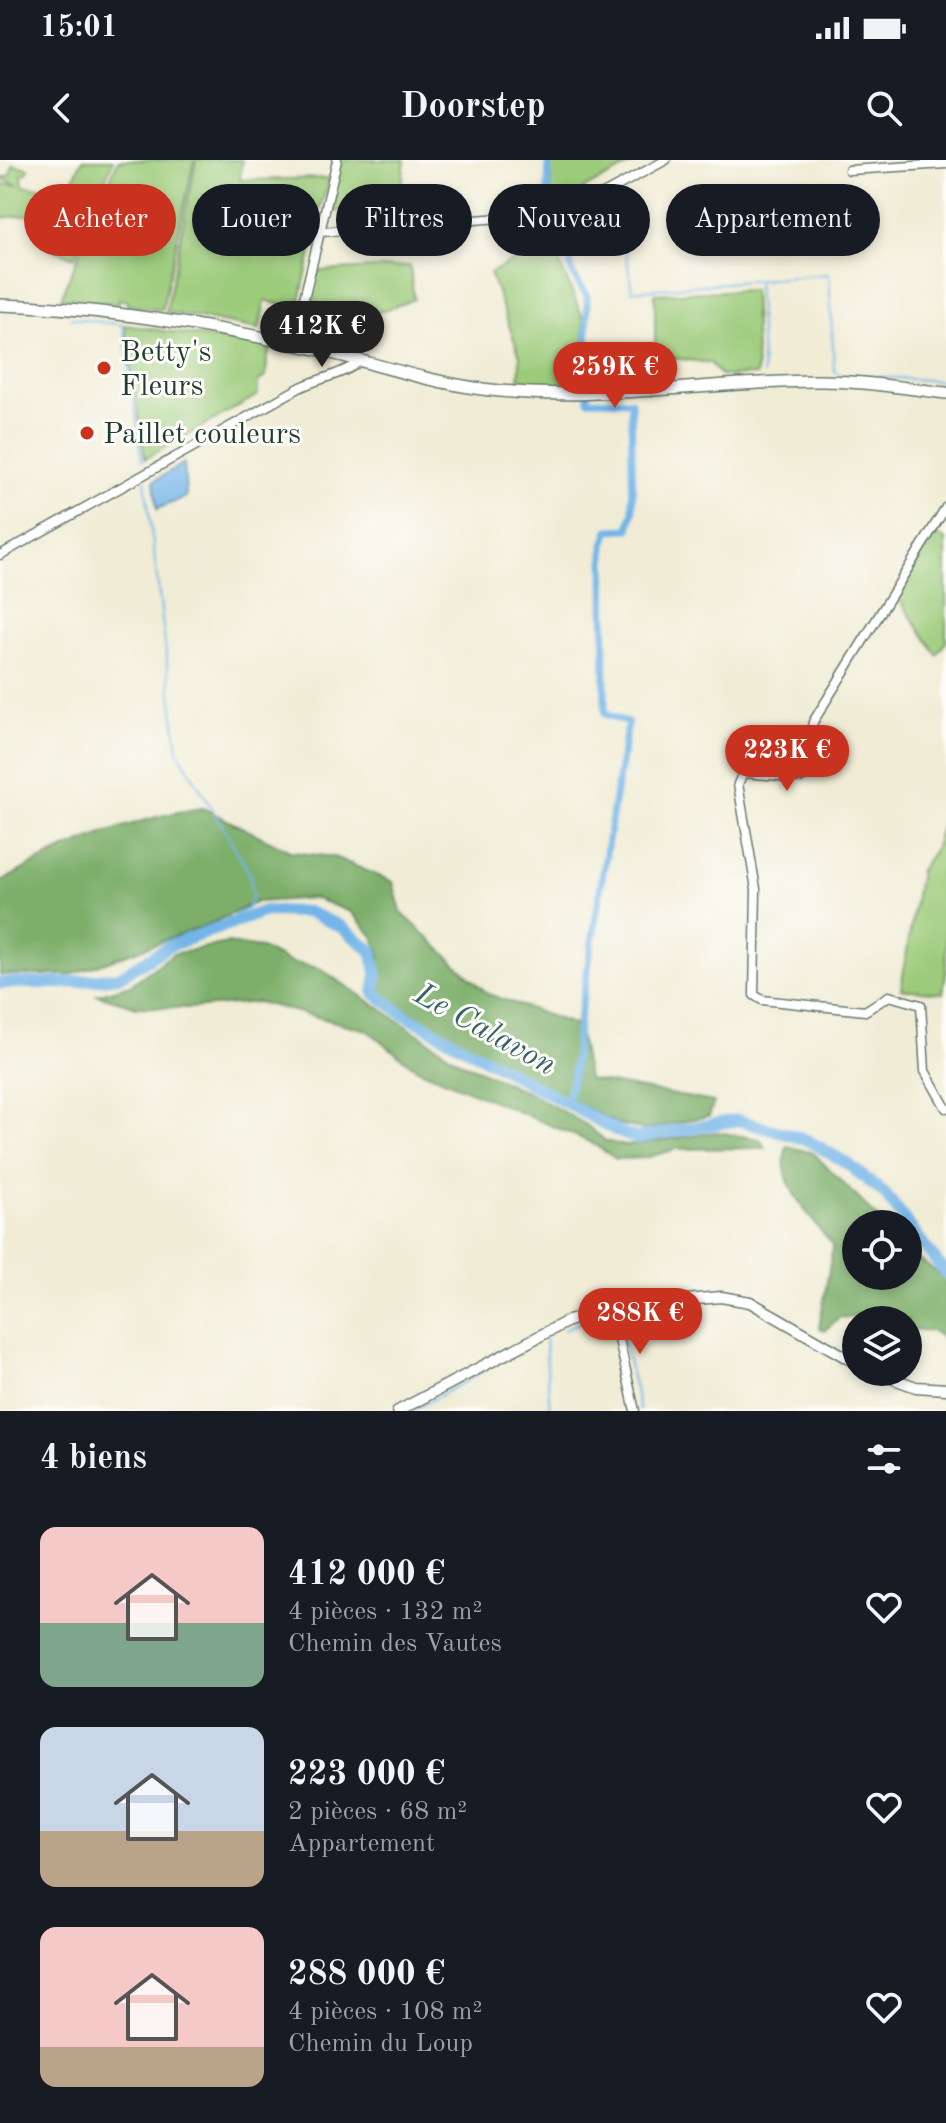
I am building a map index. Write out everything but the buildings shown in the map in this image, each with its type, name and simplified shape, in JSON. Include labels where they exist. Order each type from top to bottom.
[{"type":"main road","points":[[0,305],[122,314],[293,344],[455,385],[518,392],[638,393],[813,381],[946,386]]},
{"type":"main road","points":[[880,385],[946,393]]},
{"type":"street","points":[[337,160],[320,232],[538,215],[603,194],[666,160]]},
{"type":"street","points":[[849,170],[946,164]]},
{"type":"street","points":[[293,344],[314,256]]},
{"type":"street","points":[[0,555],[278,399],[330,373],[356,366],[359,361]]},
{"type":"street","points":[[946,507],[813,722],[811,770],[802,778],[743,773],[738,784],[756,881],[754,995],[762,1000],[828,1009],[865,1011],[889,996],[921,1005],[925,1012],[925,1071],[946,1108]]},
{"type":"street","points":[[398,1411],[558,1326],[612,1308],[721,1297],[739,1299],[784,1319],[842,1354]]},
{"type":"street","points":[[612,1308],[635,1411]]},
{"type":"street","points":[[913,1386],[946,1389]]},
{"type":"green space","points":[[82,160],[113,160],[103,184],[71,184]]},
{"type":"green space","points":[[118,160],[194,160],[176,244],[176,184],[108,184]]},
{"type":"green space","points":[[196,160],[242,160],[240,180],[330,178],[320,209],[320,184],[192,184],[192,256],[310,256],[298,308],[265,301],[259,329],[166,312]]},
{"type":"green space","points":[[339,160],[405,160],[402,184],[336,184],[336,211],[328,211]]},
{"type":"green space","points":[[551,160],[640,160],[593,184],[550,184]]},
{"type":"green space","points":[[13,165],[28,168],[27,173],[22,174],[24,215],[0,218],[0,184],[19,185],[0,178],[10,176]]},
{"type":"green space","points":[[78,256],[174,256],[162,310],[127,305],[127,301],[119,299],[118,304],[61,298]]},
{"type":"green space","points":[[522,256],[556,256],[584,320],[584,387],[519,386],[520,356],[490,273]]},
{"type":"green space","points":[[410,266],[414,299],[345,326],[321,319],[322,305],[307,298],[312,277],[320,271]]},
{"type":"green space","points":[[753,290],[757,375],[721,376],[710,363],[667,357],[655,351],[655,294]]},
{"type":"green space","points":[[125,325],[272,347],[267,358],[266,377],[258,381],[258,395],[145,459]]},
{"type":"green space","points":[[935,535],[946,539],[946,642],[937,655],[897,596]]},
{"type":"green space","points":[[203,808],[292,852],[334,857],[393,882],[401,912],[488,994],[578,1026],[588,1079],[714,1102],[709,1116],[645,1130],[618,1124],[508,1068],[377,993],[380,955],[373,936],[351,912],[314,898],[257,902],[212,923],[70,975],[0,975],[0,883],[71,846],[125,826]]},
{"type":"green space","points":[[946,811],[946,973],[943,993],[901,989],[920,870],[934,850]]},
{"type":"green space","points":[[227,943],[261,948],[289,962],[319,968],[459,1061],[529,1093],[585,1124],[606,1141],[625,1146],[717,1132],[759,1139],[766,1148],[677,1149],[645,1158],[616,1159],[590,1142],[415,1068],[367,1030],[258,1002],[191,1008],[137,1007],[97,995],[130,985],[173,954]]},
{"type":"green space","points":[[787,1146],[813,1153],[870,1210],[842,1210],[842,1290],[922,1290],[922,1262],[946,1279],[946,1340],[932,1331],[922,1330],[922,1306],[842,1306],[842,1317],[825,1330],[819,1328],[833,1246],[797,1199],[790,1186],[784,1159]]},
{"type":"water","points":[[184,463],[186,497],[157,509],[154,481]]},
{"type":"waterway","points":[[548,184],[549,160]]},
{"type":"waterway","points":[[565,1104],[573,1071],[628,723],[605,714],[604,545],[609,530],[629,529],[633,511],[631,401],[588,400],[587,296],[572,273],[569,256]]},
{"type":"waterway","points":[[626,256],[632,291],[829,274],[834,371],[841,375],[946,381]]},
{"type":"waterway","points":[[757,281],[763,374]]},
{"type":"waterway","points":[[71,318],[123,325],[142,460]]},
{"type":"waterway","points":[[145,479],[178,751],[248,870],[253,895],[248,908],[234,916],[233,923]]},
{"type":"waterway","name":"Le Calavon","points":[[0,983],[65,983],[119,977],[169,946],[265,911],[308,912],[340,926],[372,951],[377,976],[374,993],[403,1014],[621,1133],[636,1138],[738,1120],[807,1140],[848,1164],[885,1194],[946,1274]]},
{"type":"waterway","points":[[620,1324],[621,1311]]},
{"type":"waterway","points":[[564,1329],[584,1321]]},
{"type":"waterway","points":[[621,1330],[640,1411]]},
{"type":"waterway","points":[[545,1338],[550,1411]]},
{"type":"waterway","points":[[412,1411],[484,1371]]},
{"type":"waterway","points":[[924,1393],[946,1394]]},
{"type":"place","name":"Betty's Fleurs","points":[[104,368]]},
{"type":"place","name":"Paillet couleurs","points":[[87,433]]}]
